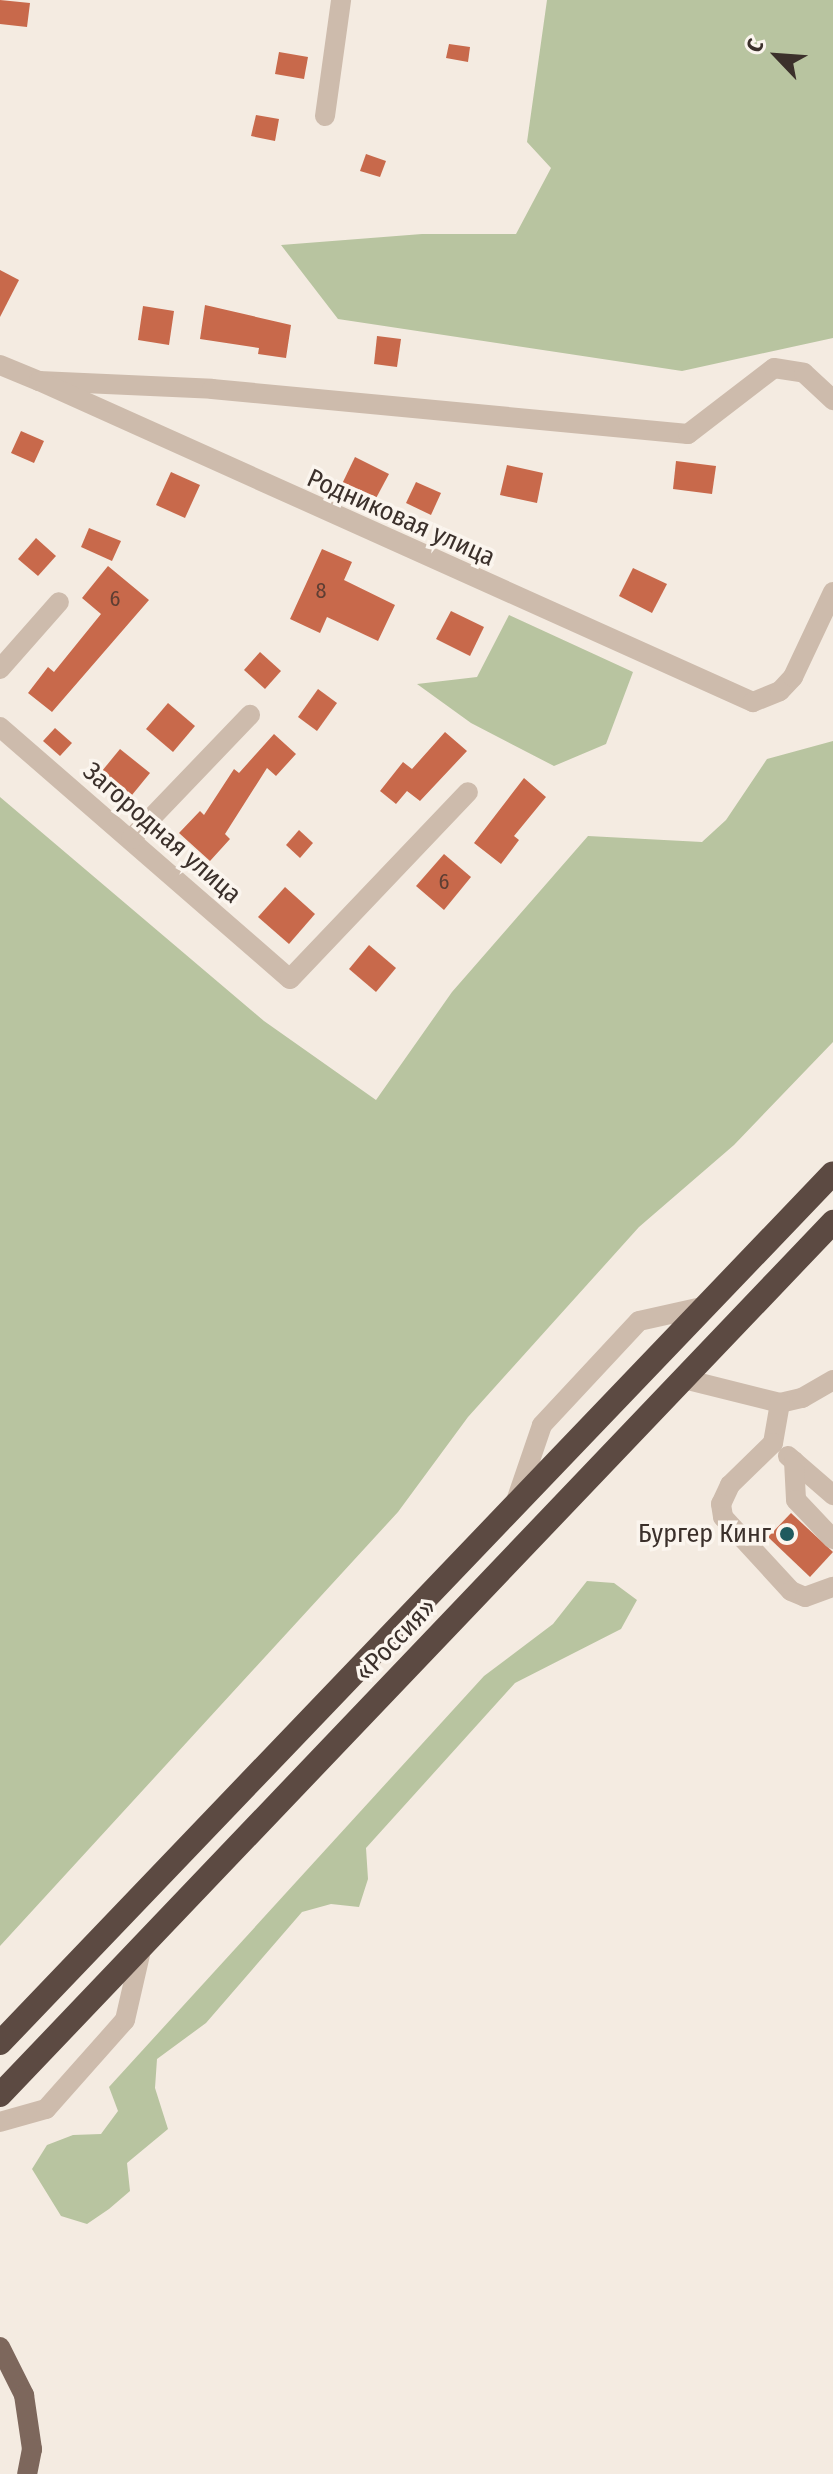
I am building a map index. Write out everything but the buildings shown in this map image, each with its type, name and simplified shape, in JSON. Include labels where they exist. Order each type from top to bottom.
[{"type":"highway","name":"«Россия»","points":[[0,2043],[833,1173]]},
{"type":"highway","name":"«Россия»","points":[[0,2095],[833,1222]]},
{"type":"main road","points":[[0,2347],[24,2395],[32,2449],[27,2474]]},
{"type":"street","points":[[325,116],[341,0]]},
{"type":"street","name":"Родниковая улица","points":[[0,365],[743,699],[767,699],[793,677],[833,592]]},
{"type":"street","points":[[39,381],[212,389],[688,434],[774,368],[804,373],[833,400]]},
{"type":"street","points":[[0,669],[59,602]]},
{"type":"street","points":[[131,839],[250,715]]},
{"type":"street","name":"Загородная улица","points":[[0,727],[290,979],[468,792]]},
{"type":"street","points":[[514,1506],[542,1425],[639,1321],[706,1306]]},
{"type":"street","points":[[684,1379],[780,1403],[802,1398],[833,1380]]},
{"type":"street","points":[[780,1403],[773,1443],[730,1485],[721,1504],[731,1530],[791,1591],[805,1597],[833,1587]]},
{"type":"street","points":[[773,1443],[833,1495]]},
{"type":"street","points":[[794,1461],[796,1500],[833,1539]]},
{"type":"street","points":[[721,1504],[790,1575],[807,1584],[833,1572]]},
{"type":"street","points":[[0,2122],[46,2109],[125,2020],[142,1946]]},
{"type":"green space","points":[[547,0],[833,0],[833,338],[682,371],[338,319],[281,245],[422,234],[516,234],[551,168],[527,142]]},
{"type":"green space","points":[[509,615],[633,672],[606,744],[554,766],[471,723],[417,684],[477,677]]},
{"type":"green space","points":[[833,741],[833,1042],[734,1145],[639,1227],[468,1417],[398,1512],[0,1946],[0,797],[264,1021],[376,1100],[452,992],[588,836],[702,842],[726,820],[767,759]]},
{"type":"green space","points":[[587,1581],[614,1583],[637,1600],[621,1629],[515,1683],[366,1848],[368,1879],[359,1907],[331,1904],[302,1912],[206,2023],[157,2059],[155,2088],[168,2129],[127,2163],[130,2191],[87,2224],[61,2216],[32,2169],[47,2145],[73,2135],[101,2134],[118,2111],[109,2087],[484,1676],[553,1624]]},
{"type":"place","name":"Бургер Кинг","points":[[787,1534]]}]
